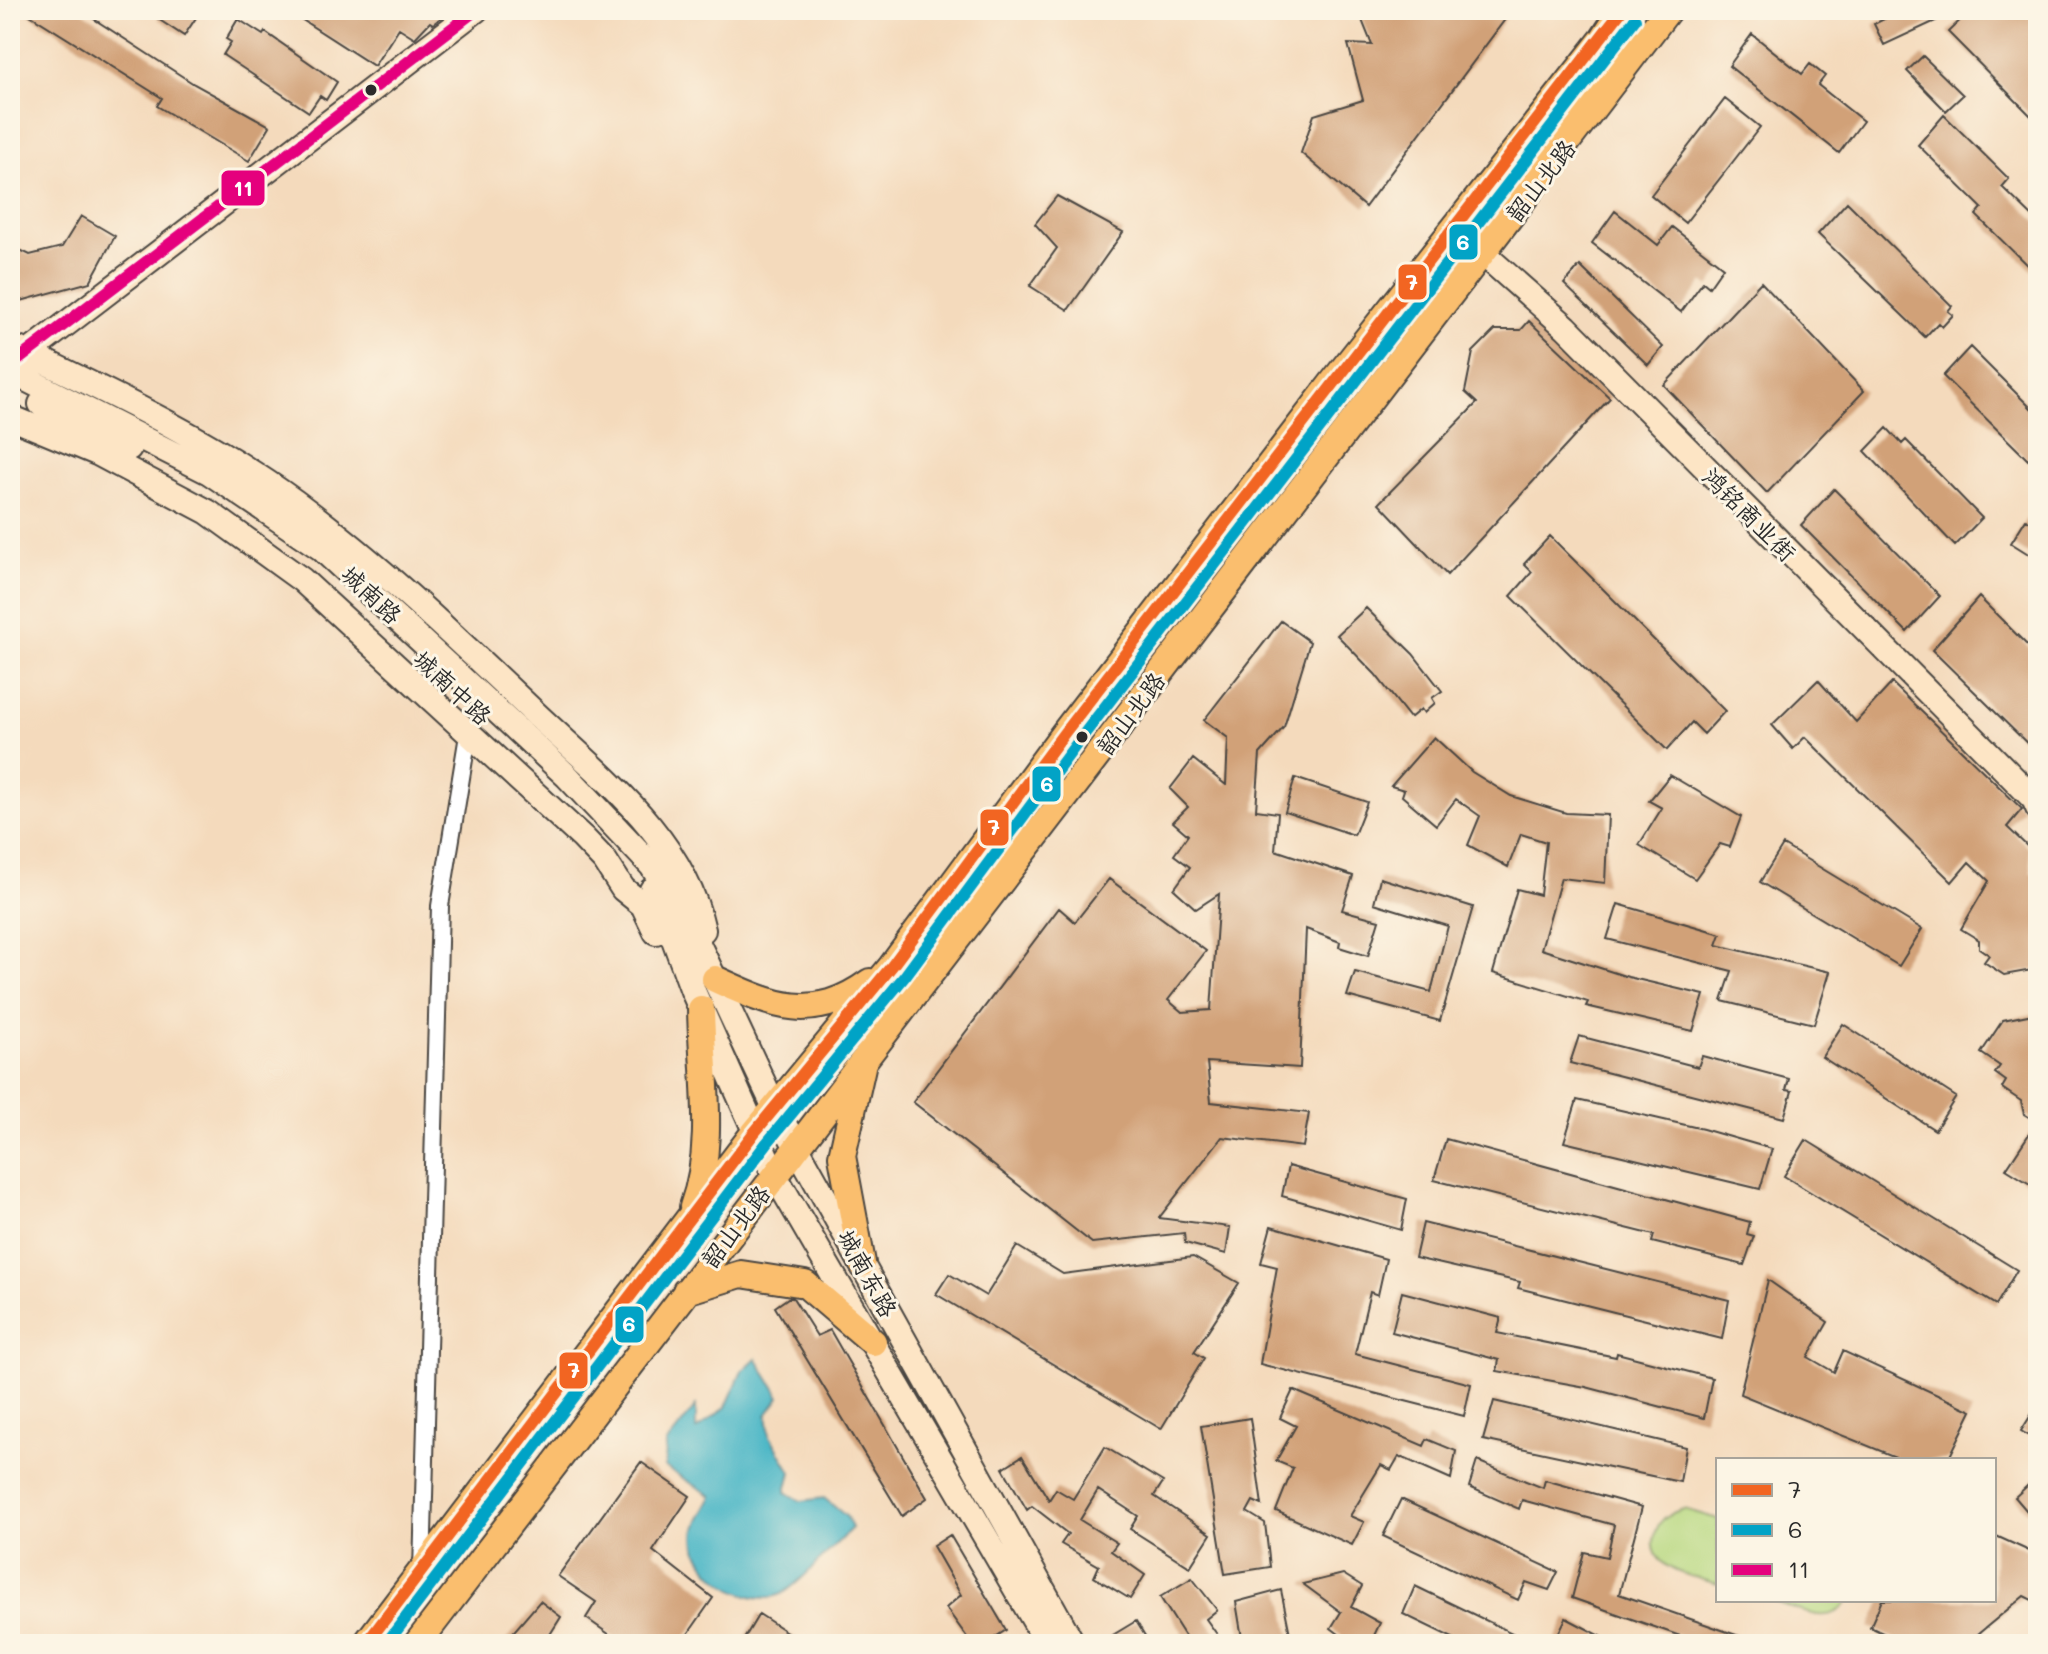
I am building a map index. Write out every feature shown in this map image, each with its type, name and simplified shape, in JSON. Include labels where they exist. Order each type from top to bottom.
[{"type":"main road","points":[[14,359],[476,10]]},
{"type":"main road","name":"韶山北路","points":[[366,1644],[754,1133],[892,966],[1065,732],[1603,39],[1622,10]]},
{"type":"main road","name":"韶山北路","points":[[417,1644],[1668,10]]},
{"type":"main road","name":"鸿铭商业街","points":[[1454,228],[1566,327],[2034,799],[2038,808]]},
{"type":"main road","points":[[14,359],[135,404],[294,501],[373,563],[610,784],[654,830],[679,866],[698,907],[705,987],[707,1107],[701,1168],[688,1220]]},
{"type":"main road","name":"城南路","points":[[14,359],[209,472],[321,548],[567,776],[652,866],[666,898]]},
{"type":"main road","name":"城南中路","points":[[10,389],[204,485],[312,560],[419,655],[611,839],[666,898]]},
{"type":"main road","points":[[10,417],[97,453],[208,512],[302,580],[605,861],[623,889],[643,905],[661,943],[705,987],[801,1009],[820,1006],[855,993],[892,966]]},
{"type":"main road","name":"城南东路","points":[[666,898],[705,987],[754,1133],[774,1174],[1048,1644]]},
{"type":"main road","name":"城南东路","points":[[705,987],[797,1145],[1073,1644]]},
{"type":"main road","points":[[862,1263],[842,1156],[864,1058]]},
{"type":"main road","points":[[686,1291],[741,1274],[805,1284],[873,1342]]},
{"type":"street","points":[[422,1571],[440,906],[468,735]]},
{"type":"green space","points":[[1684,1509],[1716,1518],[1716,1583],[1672,1569],[1656,1554],[1654,1544],[1658,1526],[1674,1512]]},
{"type":"green space","points":[[1776,1602],[1847,1602],[1833,1614],[1802,1611]]},
{"type":"water","points":[[756,1358],[780,1397],[767,1415],[770,1436],[791,1472],[786,1492],[801,1501],[824,1498],[847,1517],[852,1528],[795,1584],[779,1595],[766,1598],[737,1591],[724,1584],[703,1562],[695,1536],[712,1496],[665,1467],[666,1444],[696,1406],[696,1430],[726,1407],[742,1371]]},
{"type":"building","points":[[22,10],[80,10],[194,84],[270,126],[249,161],[157,106],[162,98]]},
{"type":"building","points":[[163,10],[201,10],[184,36],[158,19]]},
{"type":"building","points":[[287,10],[451,10],[433,24],[430,22],[415,38],[399,28],[374,66]]},
{"type":"building","points":[[1387,10],[1512,10],[1365,207],[1301,153],[1314,115],[1363,100],[1348,44],[1372,45],[1360,15]]},
{"type":"building","points":[[1902,10],[1959,10],[1884,45],[1874,24]]},
{"type":"building","points":[[1971,10],[2038,10],[2038,123],[1948,32]]},
{"type":"building","points":[[238,19],[263,35],[265,32],[337,82],[326,100],[320,96],[309,112],[223,55],[231,42],[226,39]]},
{"type":"building","points":[[1752,34],[1802,74],[1810,64],[1825,76],[1818,85],[1863,121],[1839,153],[1729,66]]},
{"type":"building","points":[[1923,56],[1963,95],[1946,111],[1907,71]]},
{"type":"building","points":[[1725,99],[1760,127],[1685,223],[1651,195]]},
{"type":"building","points":[[1944,115],[2009,179],[2002,187],[2038,222],[2038,276],[1976,215],[1982,208],[1918,145]]},
{"type":"building","points":[[1057,196],[1123,232],[1068,310],[1030,286],[1057,248],[1035,224]]},
{"type":"building","points":[[1847,202],[1952,306],[1948,311],[1953,315],[1942,327],[1938,323],[1925,337],[1818,234]]},
{"type":"building","points":[[1615,211],[1658,245],[1672,227],[1723,267],[1709,287],[1703,282],[1681,312],[1592,243]]},
{"type":"building","points":[[81,216],[115,236],[90,282],[10,304],[10,245],[30,255],[62,247]]},
{"type":"building","points":[[1580,266],[1663,347],[1648,365],[1564,284]]},
{"type":"building","points":[[1761,282],[1864,391],[1767,493],[1664,385]]},
{"type":"building","points":[[1529,321],[1610,398],[1447,575],[1379,503],[1477,403],[1465,392],[1473,352],[1495,330],[1521,330]]},
{"type":"building","points":[[1970,347],[2038,415],[2038,449],[2028,460],[1943,376]]},
{"type":"building","points":[[1887,428],[1902,444],[1906,440],[1982,518],[1955,546],[1865,451]]},
{"type":"building","points":[[1834,489],[1940,596],[1907,632],[1801,525]]},
{"type":"building","points":[[2026,519],[2038,527],[2038,560],[2011,543]]},
{"type":"building","points":[[1550,536],[1725,711],[1704,734],[1692,722],[1667,750],[1511,596],[1532,572],[1524,564]]},
{"type":"building","points":[[1979,597],[2038,656],[2038,754],[1932,650]]},
{"type":"building","points":[[1366,608],[1413,654],[1442,691],[1432,698],[1435,703],[1424,713],[1421,709],[1410,718],[1375,674],[1337,635]]},
{"type":"building","points":[[1281,621],[1310,642],[1284,727],[1260,754],[1256,810],[1278,813],[1275,850],[1353,876],[1342,910],[1379,920],[1368,956],[1339,947],[1340,942],[1306,929],[1300,1068],[1207,1062],[1211,1102],[1309,1113],[1303,1147],[1222,1137],[1159,1218],[1230,1227],[1226,1254],[1185,1243],[1184,1233],[1092,1243],[913,1102],[1059,908],[1075,922],[1109,879],[1206,951],[1168,1000],[1182,1012],[1211,1010],[1219,894],[1196,909],[1174,889],[1190,867],[1174,855],[1188,835],[1173,822],[1188,807],[1170,789],[1193,759],[1226,785],[1228,738],[1204,720]]},
{"type":"building","points":[[1818,680],[1856,722],[1892,683],[2022,809],[2007,827],[2029,848],[2032,873],[2038,873],[2038,969],[2004,975],[1984,962],[1989,955],[1979,948],[1979,940],[1961,929],[1989,881],[1969,862],[1952,882],[1805,737],[1793,749],[1772,725]]},
{"type":"building","points":[[1434,737],[1472,772],[1511,796],[1566,813],[1608,815],[1605,883],[1561,878],[1541,949],[1628,977],[1704,995],[1693,1031],[1586,1006],[1588,1002],[1493,973],[1517,889],[1540,895],[1546,842],[1521,834],[1508,867],[1468,845],[1480,816],[1456,799],[1436,825],[1402,796],[1404,790],[1391,786]]},
{"type":"building","points":[[1670,775],[1741,817],[1730,847],[1720,844],[1695,879],[1639,845],[1662,808],[1649,801]]},
{"type":"building","points":[[1295,778],[1367,802],[1354,835],[1285,812]]},
{"type":"building","points":[[1783,845],[1922,929],[1899,966],[1760,882]]},
{"type":"building","points":[[1380,878],[1473,907],[1440,1021],[1347,996],[1355,972],[1431,992],[1448,926],[1374,903]]},
{"type":"building","points":[[1618,904],[1721,934],[1717,945],[1830,972],[1814,1024],[1722,1001],[1732,971],[1607,939]]},
{"type":"building","points":[[2038,1013],[2038,1189],[2006,1169],[2037,1122],[2024,1114],[2021,1101],[2002,1088],[2006,1081],[1995,1073],[2000,1066],[1981,1053],[2003,1020]]},
{"type":"building","points":[[1843,1024],[1956,1097],[1935,1130],[1822,1057]]},
{"type":"building","points":[[1579,1036],[1698,1067],[1702,1056],[1789,1079],[1786,1090],[1792,1091],[1784,1118],[1570,1063]]},
{"type":"building","points":[[1577,1100],[1703,1129],[1772,1149],[1760,1189],[1564,1142]]},
{"type":"building","points":[[1446,1139],[1750,1222],[1747,1234],[1754,1236],[1744,1265],[1652,1242],[1654,1235],[1434,1180]]},
{"type":"building","points":[[1806,1140],[2017,1270],[1996,1305],[1784,1176]]},
{"type":"building","points":[[1288,1166],[1407,1199],[1401,1230],[1282,1196]]},
{"type":"building","points":[[1423,1223],[1729,1300],[1722,1339],[1518,1288],[1520,1282],[1415,1258]]},
{"type":"building","points":[[1271,1226],[1386,1259],[1378,1295],[1370,1292],[1355,1354],[1471,1384],[1464,1416],[1260,1364],[1277,1267],[1261,1263]]},
{"type":"building","points":[[1017,1246],[1063,1274],[1193,1257],[1239,1283],[1194,1352],[1204,1358],[1161,1429],[936,1294],[949,1274],[986,1296]]},
{"type":"building","points":[[1768,1280],[1828,1322],[1808,1357],[1834,1372],[1843,1351],[1972,1411],[1949,1458],[1898,1458],[1740,1394]]},
{"type":"building","points":[[1402,1292],[1501,1318],[1497,1333],[1616,1357],[1617,1353],[1712,1378],[1704,1418],[1586,1387],[1497,1371],[1499,1360],[1392,1332]]},
{"type":"building","points":[[793,1298],[817,1336],[830,1330],[927,1498],[902,1516],[775,1307]]},
{"type":"building","points":[[1293,1390],[1424,1446],[1427,1439],[1456,1451],[1451,1479],[1399,1456],[1391,1470],[1381,1465],[1350,1516],[1364,1522],[1352,1545],[1276,1511],[1293,1468],[1276,1461],[1296,1426],[1280,1418]]},
{"type":"building","points":[[1494,1401],[1686,1447],[1680,1482],[1483,1440]]},
{"type":"building","points":[[2038,1404],[2038,1441],[2021,1431]]},
{"type":"building","points":[[1250,1418],[1262,1505],[1253,1501],[1247,1512],[1265,1523],[1270,1567],[1225,1574],[1201,1426]]},
{"type":"building","points":[[1105,1447],[1163,1482],[1154,1496],[1211,1534],[1190,1567],[1130,1529],[1138,1516],[1098,1490],[1080,1520],[1117,1543],[1111,1551],[1145,1575],[1130,1599],[1094,1577],[1099,1566],[1061,1544],[1068,1534],[1032,1506],[1027,1510],[1003,1468],[1022,1456],[1049,1500],[1056,1489],[1073,1499]]},
{"type":"building","points":[[1477,1461],[1543,1488],[1545,1480],[1642,1507],[1619,1594],[1762,1644],[1703,1644],[1572,1598],[1584,1552],[1607,1557],[1614,1525],[1522,1500],[1519,1509],[1469,1487]]},
{"type":"building","points":[[641,1462],[690,1496],[653,1551],[713,1598],[681,1644],[623,1644],[586,1618],[596,1602],[558,1576]]},
{"type":"building","points":[[2038,1476],[2038,1524],[2015,1497]]},
{"type":"building","points":[[1401,1499],[1558,1572],[1549,1590],[1526,1582],[1518,1600],[1383,1536]]},
{"type":"building","points":[[950,1535],[1006,1630],[985,1644],[972,1644],[946,1608],[961,1595],[933,1546]]},
{"type":"building","points":[[1996,1536],[2038,1555],[2038,1603],[2024,1596],[1966,1644],[1906,1644],[1870,1627],[1881,1602],[1996,1602]]},
{"type":"building","points":[[1343,1574],[1362,1586],[1351,1607],[1380,1623],[1370,1644],[1352,1644],[1331,1628],[1341,1612],[1303,1584]]},
{"type":"building","points":[[1192,1578],[1217,1610],[1206,1619],[1224,1644],[1190,1644],[1160,1597]]},
{"type":"building","points":[[1415,1586],[1535,1644],[1465,1644],[1403,1614]]},
{"type":"building","points":[[1281,1590],[1290,1634],[1284,1644],[1243,1644],[1236,1602]]},
{"type":"building","points":[[540,1601],[561,1617],[544,1644],[503,1644]]},
{"type":"building","points":[[759,1614],[805,1644],[741,1644]]},
{"type":"building","points":[[1566,1618],[1616,1644],[1553,1644]]},
{"type":"building","points":[[1136,1621],[1150,1644],[1098,1644]]},
{"type":"transit line","name":"11","points":[[10,366],[476,10]]},
{"type":"transit line","name":"7","points":[[366,1644],[754,1133],[892,966],[1065,732],[1622,10]]},
{"type":"transit line","name":"6","points":[[386,1644],[767,1143],[905,976],[1078,742],[1635,19]]}]
